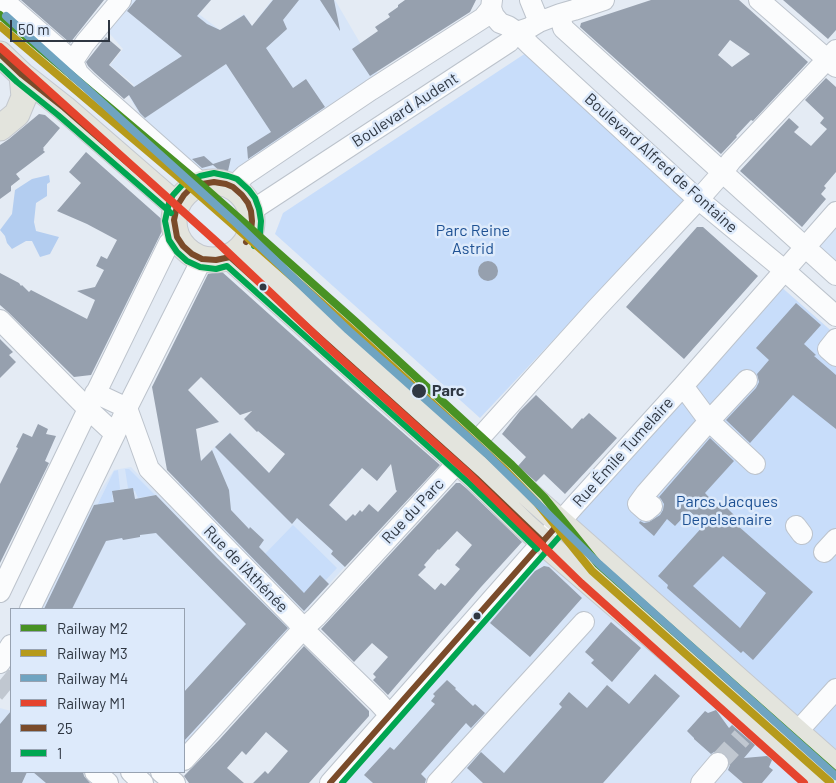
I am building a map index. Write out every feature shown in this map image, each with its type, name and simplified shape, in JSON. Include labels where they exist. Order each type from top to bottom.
[{"type":"main road","points":[[0,54],[22,75],[177,206]]},
{"type":"main road","points":[[9,121],[24,97],[22,75]]},
{"type":"main road","points":[[9,121],[28,109],[58,104]]},
{"type":"main road","points":[[214,182],[233,187],[248,203],[252,221],[250,232],[238,249],[216,260],[202,259],[192,254],[177,237],[174,220],[177,206],[189,190],[202,184],[214,182]]},
{"type":"main road","points":[[238,249],[466,454],[560,522],[754,723],[796,732],[836,767]]},
{"type":"main road","points":[[466,454],[543,542],[754,723],[820,783]]},
{"type":"street","points":[[3,0],[73,61],[78,73],[87,82],[202,184]]},
{"type":"street","points":[[73,61],[120,0]]},
{"type":"street","points":[[530,0],[540,22]]},
{"type":"street","name":"Boulevard Audent","points":[[250,211],[509,42],[516,32],[560,14],[604,0]]},
{"type":"street","points":[[759,0],[833,59]]},
{"type":"street","points":[[233,187],[245,175],[371,90],[483,18],[492,4]]},
{"type":"street","name":"Boulevard Alfred de Fontaine","points":[[492,4],[494,16],[500,23],[516,32],[699,199],[836,316]]},
{"type":"street","name":"Boulevard Alfred de Fontaine","points":[[560,14],[563,28],[836,275]]},
{"type":"street","name":"Rue du Parc","points":[[185,759],[699,199],[731,161],[833,59]]},
{"type":"street","name":"Rue Émile Tumelaire","points":[[330,783],[836,212]]},
{"type":"street","points":[[0,592],[169,243],[177,237]]},
{"type":"street","points":[[30,608],[127,408],[202,259]]},
{"type":"street","points":[[0,320],[91,401],[115,434]]},
{"type":"street","points":[[836,339],[828,349],[836,356]]},
{"type":"street","points":[[652,506],[646,511],[638,504],[747,380]]},
{"type":"street","points":[[683,386],[709,421],[755,464]]},
{"type":"street","points":[[91,401],[127,408]]},
{"type":"street","name":"Rue de l'Athénée","points":[[127,408],[149,469],[303,629],[390,715]]},
{"type":"street","points":[[437,783],[584,622]]},
{"type":"street","points":[[0,663],[10,647]]},
{"type":"street","points":[[796,732],[836,689]]},
{"type":"street","points":[[701,783],[718,763]]},
{"type":"street","points":[[96,773],[108,783]]},
{"type":"street","points":[[132,773],[144,783]]},
{"type":"shaded area","points":[[128,0],[180,0],[220,30],[244,14],[257,33],[264,24],[257,19],[272,0],[335,0],[380,77],[229,174],[221,175],[217,171],[200,170],[143,121],[126,91],[134,85],[110,65],[123,49],[104,27]]},
{"type":"shaded area","points":[[49,175],[50,182],[47,184],[47,196],[36,203],[34,222],[36,231],[59,237],[50,254],[40,257],[32,241],[26,241],[12,249],[0,230],[12,214],[15,190],[32,179]]},
{"type":"shaded area","points":[[836,228],[836,267],[816,249]]},
{"type":"shaded area","points":[[324,410],[371,458],[345,488],[343,485],[332,497],[334,500],[329,505],[368,541],[304,612],[178,483],[230,432],[269,473]]},
{"type":"shaded area","points":[[131,467],[291,629],[185,745],[185,608],[40,608],[92,504],[114,470]]},
{"type":"shaded area","points":[[544,556],[740,725],[799,783],[346,783]]},
{"type":"shaded area","points":[[0,708],[10,711],[10,773],[60,773],[52,783],[0,783]]},
{"type":"green space","name":"Parc Reine Astrid","points":[[529,51],[688,197],[480,418],[275,234],[283,213]]},
{"type":"green space","name":"Parcs Jacques Depelsenaire","points":[[779,285],[836,335],[836,757],[576,520]]},
{"type":"green space","points":[[125,469],[129,469],[155,495],[138,498],[135,491],[128,488]]},
{"type":"green space","points":[[118,470],[120,489],[112,495],[113,503],[97,506],[114,471]]},
{"type":"green space","points":[[293,525],[337,568],[309,598],[264,555]]},
{"type":"building","points":[[21,0],[104,0],[70,43]]},
{"type":"building","points":[[136,0],[211,0],[197,16],[207,24],[220,30],[244,15],[252,26],[273,0],[299,0],[283,20],[287,29],[266,48],[293,88],[306,79],[325,107],[248,159],[247,147],[271,132],[226,64],[145,118],[129,95],[124,99],[95,73],[86,62],[106,37],[121,50],[109,65],[134,87],[182,56],[127,11]]},
{"type":"building","points":[[320,0],[334,0],[340,31]]},
{"type":"building","points":[[405,0],[476,0],[470,12],[370,76],[352,49],[378,31],[375,27],[390,17],[388,14]]},
{"type":"building","points":[[651,0],[739,0],[808,62],[753,121],[751,120],[721,154],[580,27],[581,23]],"holes":[[[730,40],[750,54],[732,67],[718,55]]]},
{"type":"building","points":[[783,0],[836,0],[836,30],[828,39]]},
{"type":"building","points":[[826,78],[836,87],[836,172],[824,186],[826,188],[821,194],[826,199],[802,227],[740,171],[789,118],[799,127],[794,132],[811,146],[827,129],[820,123],[824,118],[805,100]]},
{"type":"building","points":[[39,114],[45,115],[60,128],[43,148],[45,152],[16,174],[20,179],[11,186],[11,191],[0,199],[0,145]]},
{"type":"building","points":[[86,152],[166,223],[91,375],[74,377],[0,305],[0,273],[19,283],[29,292],[31,290],[87,319],[95,300],[77,291],[95,287],[104,270],[96,266],[101,256],[107,259],[117,240],[57,211],[81,183],[69,172]]},
{"type":"building","points":[[204,156],[213,164],[231,158],[228,171],[222,173],[213,165],[202,168],[192,159]]},
{"type":"building","points":[[697,227],[703,227],[758,276],[684,359],[626,307]]},
{"type":"building","points":[[484,261],[492,261],[498,267],[498,275],[492,281],[484,281],[478,275],[478,267]]},
{"type":"building","points":[[221,271],[440,465],[345,567],[331,554],[333,551],[297,518],[292,524],[215,447],[230,433],[269,473],[285,454],[244,419],[252,411],[240,415],[201,377],[188,390],[219,422],[196,429],[201,461],[212,450],[229,490],[231,510],[249,529],[250,527],[264,540],[259,547],[304,593],[320,575],[329,584],[304,611],[167,470],[152,387],[208,274]],"holes":[[[391,464],[396,490],[378,512],[369,504],[362,512],[360,510],[355,516],[353,514],[346,521],[329,505],[362,468],[377,481]]]},
{"type":"building","points":[[796,303],[821,325],[804,344],[816,355],[814,356],[836,375],[836,429],[793,395],[750,443],[726,420],[756,388],[759,382],[757,374],[769,360],[756,348]]},
{"type":"building","points":[[0,339],[13,352],[9,355],[16,362],[0,378]]},
{"type":"building","points":[[536,395],[572,429],[589,413],[617,438],[565,494],[544,474],[536,482],[518,466],[526,457],[502,434],[520,411]]},
{"type":"building","points":[[38,424],[48,429],[46,434],[56,436],[45,461],[49,463],[0,563],[0,484],[18,448],[16,447],[23,433],[32,437]]},
{"type":"building","points":[[710,438],[734,461],[705,493],[719,508],[723,504],[740,521],[737,525],[813,592],[753,660],[743,651],[741,653],[667,588],[668,585],[658,576],[705,524],[689,511],[675,526],[667,519],[654,536],[639,523],[640,521],[644,523],[649,522],[660,515],[664,504],[659,497]],"holes":[[[723,556],[766,593],[740,628],[693,586]]]},
{"type":"building","points":[[456,483],[460,483],[466,488],[522,542],[388,695],[373,680],[376,677],[373,674],[388,657],[372,643],[354,662],[321,629]],"holes":[[[457,531],[472,545],[455,565],[460,569],[445,586],[441,583],[435,590],[418,575],[438,549]]]},
{"type":"building","points":[[133,488],[135,499],[156,495],[288,628],[185,740],[185,691],[246,624],[156,533],[123,540],[122,538],[106,541],[72,608],[44,608],[94,505],[114,502],[112,491]]},
{"type":"building","points":[[544,566],[549,567],[582,598],[530,657],[490,623],[535,571]]},
{"type":"building","points":[[611,622],[641,648],[612,682],[591,663],[594,660],[585,652]]},
{"type":"building","points":[[304,646],[369,711],[369,716],[309,783],[253,783],[265,771],[268,774],[288,751],[266,732],[246,755],[242,751],[227,768],[244,783],[189,783],[184,776]]},
{"type":"building","points":[[655,674],[680,696],[603,783],[483,783],[467,768],[481,752],[504,773],[562,707],[559,704],[569,692],[587,708],[607,685],[629,704]]},
{"type":"building","points":[[447,680],[473,706],[475,704],[485,713],[471,728],[466,723],[421,774],[426,779],[425,783],[373,783],[364,775],[390,747],[394,750],[435,704],[431,701],[435,696],[433,694]]},
{"type":"building","points":[[716,710],[729,728],[732,725],[755,745],[744,758],[767,756],[772,760],[769,767],[773,770],[762,783],[743,783],[728,770],[730,765],[726,754],[720,751],[711,754],[687,731],[705,711],[708,713]]},
{"type":"building","points":[[10,712],[10,773],[27,773],[22,783],[0,783],[0,724]]},
{"type":"building","points":[[34,773],[83,773],[90,783],[46,783]]},
{"type":"tunnel","points":[[0,680],[10,688]]},
{"type":"tunnel","points":[[718,763],[742,737]]},
{"type":"rail line","name":"M2","points":[[0,15],[196,180],[355,321],[512,465],[544,497],[598,564],[836,775]]},
{"type":"rail line","name":"M4","points":[[6,16],[236,223],[348,330],[487,454],[599,564],[836,776]]},
{"type":"rail line","name":"M3","points":[[0,26],[190,187],[349,327],[506,471],[537,503],[592,571],[830,782]]},
{"type":"rail line","name":"M1","points":[[0,47],[218,243],[330,349],[469,474],[581,583],[804,783]]},
{"type":"transit line","name":"25","points":[[0,54],[22,75],[64,108],[177,206]]},
{"type":"transit line","name":"1","points":[[0,66],[171,213]]},
{"type":"transit line","name":"1","points":[[254,246],[260,234],[261,221],[259,209],[255,198],[237,179],[214,173],[200,176],[184,183],[173,195],[165,221],[169,240],[177,252],[187,261],[200,267],[216,269],[227,266],[470,484],[537,549]]},
{"type":"transit line","name":"25","points":[[230,257],[216,260],[202,259],[192,254],[177,237],[174,220],[177,206],[189,190],[202,184],[214,182],[233,187],[242,195],[248,203],[252,221],[251,232],[246,242]]},
{"type":"transit line","name":"25","points":[[230,257],[476,478],[543,542]]},
{"type":"transit line","name":"25","points":[[330,783],[560,522]]},
{"type":"transit line","name":"1","points":[[342,783],[567,528]]},
{"type":"place","name":"Parc","points":[[419,391]]}]
